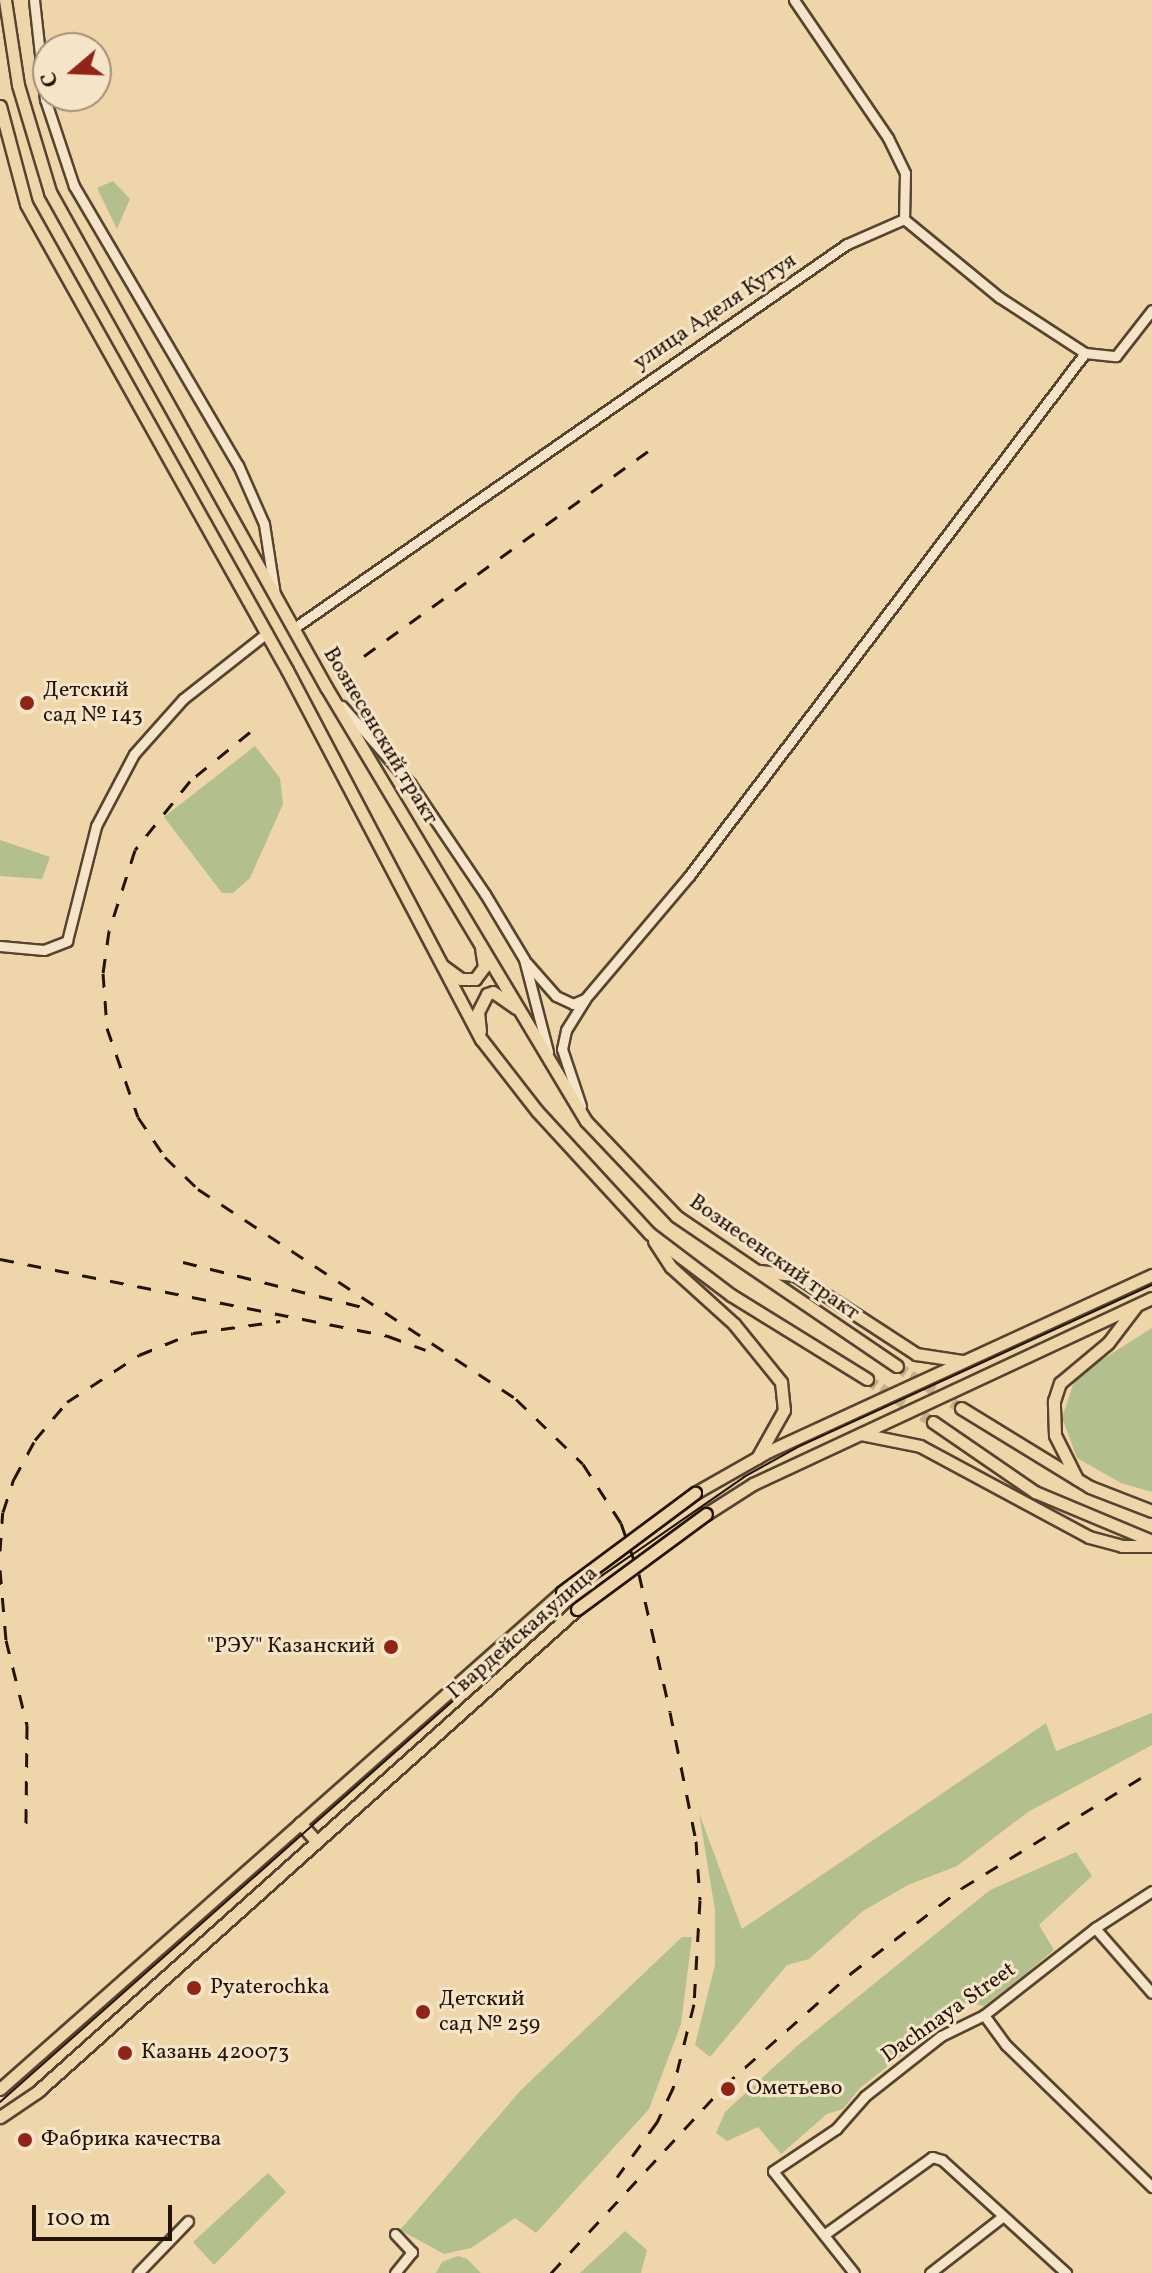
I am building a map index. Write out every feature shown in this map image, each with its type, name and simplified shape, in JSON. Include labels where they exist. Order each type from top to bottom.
[{"type":"main road","name":"Вознесенский тракт","points":[[5,0],[18,85],[50,192],[326,687],[586,1121],[676,1216],[897,1366]]},
{"type":"main road","name":"Вознесенский тракт","points":[[0,106],[3,144],[26,204],[63,276],[267,633],[481,1039],[537,1111],[649,1233],[731,1295],[867,1379]]},
{"type":"main road","points":[[438,962],[461,979],[480,976],[484,955],[470,923]]},
{"type":"main road","points":[[481,1039],[478,1012],[487,994],[507,1000],[525,1016]]},
{"type":"main road","points":[[649,1233],[671,1267],[734,1324],[781,1382],[784,1410],[757,1458]]},
{"type":"main road","points":[[755,1270],[795,1275],[916,1354],[963,1361]]},
{"type":"main road","name":"Гвардейская улица","points":[[0,2089],[562,1592],[695,1493],[757,1458],[1152,1275]]},
{"type":"main road","name":"Гвардейская улица","points":[[0,2117],[37,2092],[577,1609],[706,1514],[753,1484],[1152,1298]]},
{"type":"main road","points":[[1077,1479],[1055,1435],[1054,1401],[1060,1383],[1108,1343],[1137,1305]]},
{"type":"main road","points":[[961,1408],[1077,1479],[1152,1511]]},
{"type":"main road","points":[[933,1422],[1035,1492],[1152,1543]]},
{"type":"main road","points":[[860,1434],[920,1446],[1089,1537],[1122,1546],[1152,1543]]},
{"type":"main road","points":[[300,1823],[317,1842]]},
{"type":"street","points":[[34,0],[45,99],[74,186],[238,465],[264,524],[276,598]]},
{"type":"street","points":[[794,0],[888,138],[905,173],[904,219],[999,297],[1085,353],[1116,356],[1152,310]]},
{"type":"street","name":"улица Аделя Кутуя","points":[[294,628],[847,244],[904,219]]},
{"type":"street","points":[[586,1121],[562,1049],[566,1030],[585,999],[689,876],[1085,353]]},
{"type":"street","points":[[0,946],[44,950],[67,941],[96,826],[130,761],[183,699],[267,633]]},
{"type":"street","points":[[326,687],[410,783],[524,959],[556,996],[573,1004],[585,999]]},
{"type":"street","points":[[524,959],[552,1067]]},
{"type":"street","name":"Dachnaya Street","points":[[825,2234],[773,2171],[836,2129],[865,2096],[941,2036],[984,2015],[1095,1928],[1152,1891]]},
{"type":"street","points":[[1095,1928],[1152,1993]]},
{"type":"street","points":[[984,2015],[1006,2045],[1152,2187]]},
{"type":"street","points":[[854,2273],[825,2234],[932,2157],[942,2160],[1066,2273]]},
{"type":"street","points":[[930,2273],[1002,2217]]},
{"type":"street","points":[[138,2273],[188,2221]]},
{"type":"street","points":[[395,2234],[410,2248],[410,2256],[395,2273]]},
{"type":"green space","points":[[113,181],[130,199],[117,229],[97,188]]},
{"type":"green space","points":[[255,746],[280,778],[283,804],[250,878],[233,893],[222,893],[164,817]]},
{"type":"green space","points":[[0,840],[50,857],[42,879],[0,876]]},
{"type":"green space","points":[[1152,1328],[1152,1492],[1121,1483],[1077,1458],[1062,1418],[1076,1376]]},
{"type":"green space","points":[[1152,1713],[1152,1745],[1028,1812],[957,1866],[908,1885],[863,1911],[809,1959],[787,1965],[710,2057],[695,2045],[715,1965],[715,1910],[699,1813],[742,1929],[1046,1723],[1056,1751]]},
{"type":"green space","points":[[1076,1852],[1092,1876],[1039,1925],[1054,1950],[1025,1974],[984,2006],[968,2003],[860,2088],[843,2109],[827,2114],[781,2154],[758,2127],[727,2141],[716,2133],[725,2112],[797,2046],[990,1890]]},
{"type":"green space","points":[[682,1937],[692,1937],[681,2024],[649,2109],[536,2233],[515,2218],[471,2248],[444,2254],[400,2230],[521,2090]]},
{"type":"green space","points":[[268,2173],[286,2192],[214,2265],[193,2242]]},
{"type":"green space","points":[[625,2231],[647,2250],[641,2273],[580,2273]]},
{"type":"green space","points":[[458,2256],[467,2259],[481,2273],[436,2273],[442,2262]]},
{"type":"tunnel","points":[[897,1366],[961,1408]]},
{"type":"tunnel","points":[[867,1379],[933,1422]]},
{"type":"tram line","points":[[0,2102],[568,1599],[744,1477],[800,1446],[1152,1285]]},
{"type":"railway","points":[[364,656],[655,446]]},
{"type":"railway","points":[[250,732],[190,781],[135,850],[109,931],[103,973],[107,1028],[138,1117],[165,1157],[198,1189],[516,1399],[583,1464],[621,1523],[639,1574],[670,1712],[696,1841],[700,1900],[694,2004],[673,2088],[657,2122],[617,2177]]},
{"type":"railway","points":[[0,1259],[388,1336],[426,1350]]},
{"type":"railway","points":[[183,1262],[362,1307]]},
{"type":"railway","points":[[0,1551],[3,1512],[14,1479],[35,1440],[67,1402],[139,1355],[193,1333],[280,1321]]},
{"type":"railway","points":[[0,1570],[6,1640],[27,1725],[26,1826]]},
{"type":"railway","points":[[551,2273],[724,2086],[850,1974],[962,1888],[1152,1771]]},
{"type":"place","name":"Детский сад № 143","points":[[27,703]]},
{"type":"place","name":"\"РЭУ\" Казанский","points":[[391,1647]]},
{"type":"place","name":"Pyaterochka","points":[[194,1988]]},
{"type":"place","name":"Детский сад № 259","points":[[423,2012]]},
{"type":"place","name":"Казань 420073","points":[[125,2053]]},
{"type":"place","name":"Ометьево","points":[[728,2089]]},
{"type":"place","name":"Фабрика качества","points":[[25,2140]]}]
